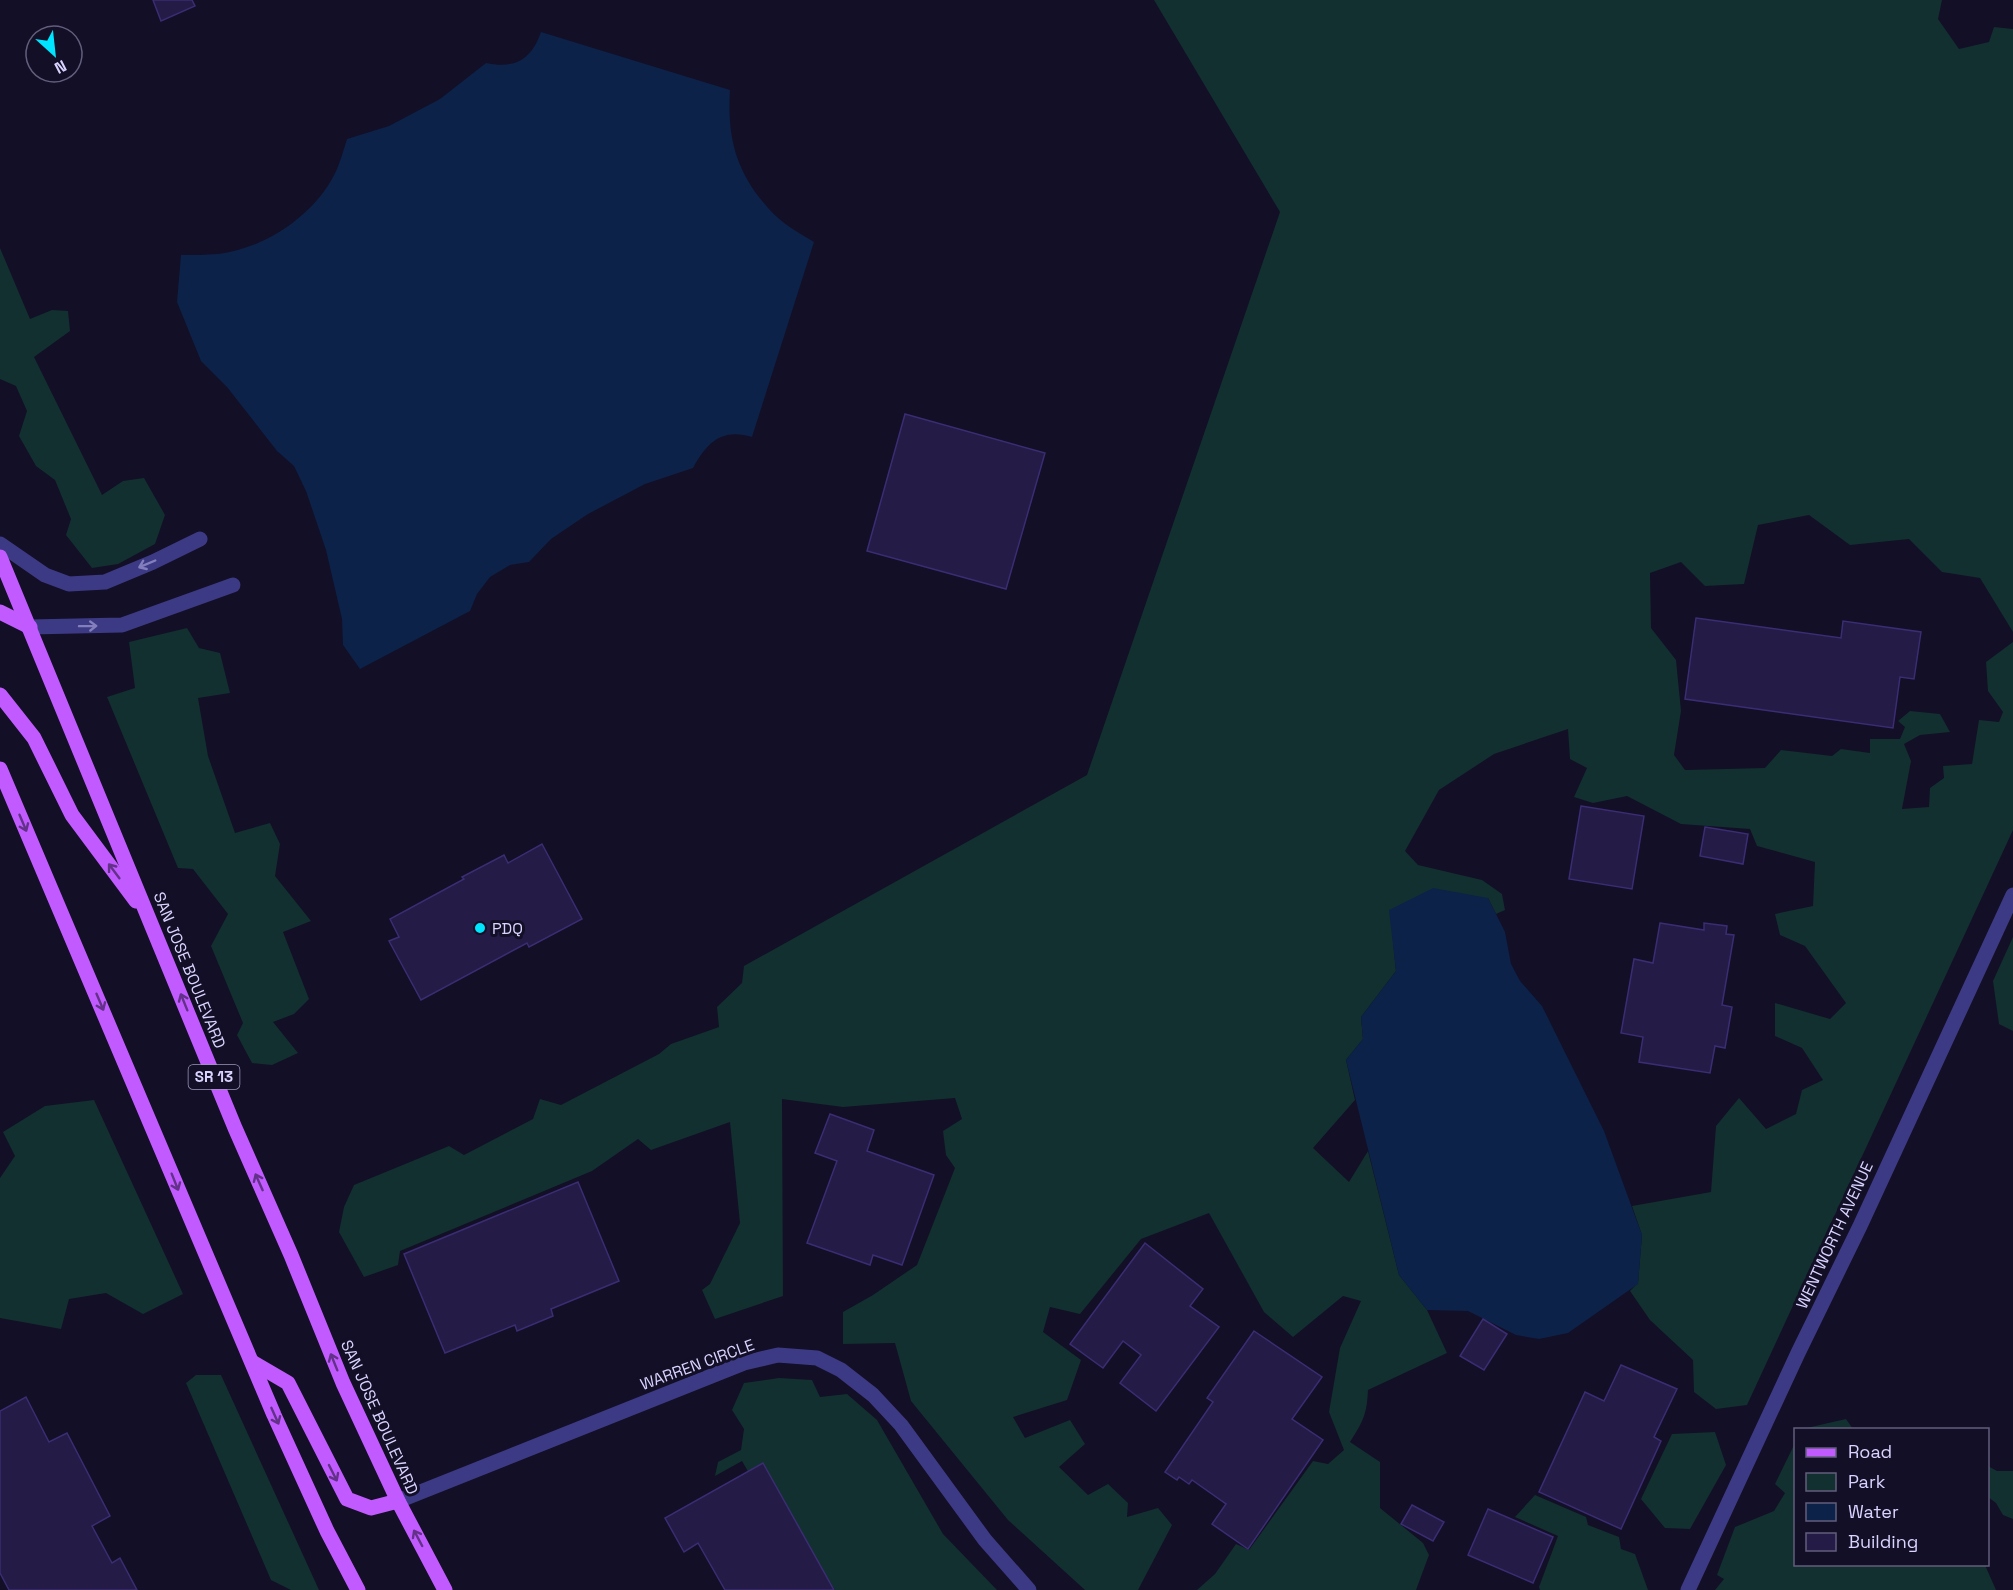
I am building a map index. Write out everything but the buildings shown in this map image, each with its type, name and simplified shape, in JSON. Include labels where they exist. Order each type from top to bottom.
[{"type":"main road","name":"SAN JOSE BOULEVARD","points":[[0,557],[343,1383],[398,1501],[445,1590]]},
{"type":"main road","points":[[0,612],[30,627]]},
{"type":"main road","points":[[0,695],[34,738],[72,815],[149,918]]},
{"type":"main road","points":[[0,769],[274,1415],[327,1531],[358,1590]]},
{"type":"main road","points":[[252,1362],[288,1383],[347,1499],[371,1508],[398,1501]]},
{"type":"street","points":[[0,544],[45,575],[69,584],[105,582],[200,539]]},
{"type":"street","points":[[30,627],[122,625],[233,585]]},
{"type":"street","name":"WENTWORTH AVENUE","points":[[1688,1590],[2013,895]]},
{"type":"street","name":"WARREN CIRCLE","points":[[398,1501],[744,1363],[778,1355],[817,1358],[841,1370],[873,1395],[901,1425],[985,1540],[1029,1590]]},
{"type":"green space","points":[[1154,0],[1942,0],[1938,19],[1959,49],[1989,42],[1994,27],[2013,29],[2013,632],[1980,578],[1942,572],[1909,539],[1850,545],[1809,515],[1758,525],[1744,584],[1705,586],[1681,562],[1650,573],[1651,628],[1676,660],[1681,711],[1674,755],[1685,770],[1765,768],[1781,750],[1832,756],[1841,749],[1870,753],[1870,739],[1900,739],[1905,727],[1898,721],[1910,711],[1940,714],[1950,732],[1920,735],[1904,744],[1911,761],[1902,809],[1929,807],[1930,788],[1944,778],[1943,766],[1972,764],[1979,720],[1999,722],[2003,712],[1988,691],[1986,662],[2013,642],[2013,830],[1747,1405],[1716,1409],[1694,1392],[1693,1360],[1650,1320],[1630,1291],[1638,1283],[1642,1235],[1632,1206],[1711,1192],[1716,1126],[1739,1098],[1766,1129],[1796,1114],[1802,1090],[1823,1080],[1802,1048],[1775,1036],[1775,1003],[1830,1019],[1846,1003],[1805,946],[1780,935],[1775,914],[1813,906],[1815,862],[1757,846],[1750,829],[1681,824],[1627,796],[1593,803],[1574,797],[1587,768],[1570,759],[1568,729],[1494,754],[1439,790],[1405,851],[1418,865],[1482,880],[1502,894],[1505,910],[1496,914],[1488,898],[1390,910],[1396,971],[1361,1017],[1363,1039],[1346,1060],[1355,1100],[1313,1148],[1349,1182],[1368,1151],[1399,1275],[1427,1310],[1447,1353],[1368,1390],[1364,1417],[1350,1442],[1380,1462],[1380,1508],[1423,1543],[1429,1555],[1416,1590],[1197,1590],[1215,1574],[1236,1544],[1249,1550],[1313,1461],[1328,1464],[1344,1450],[1329,1412],[1340,1348],[1361,1301],[1343,1296],[1293,1337],[1264,1312],[1209,1213],[1141,1239],[1080,1314],[1050,1307],[1043,1332],[1081,1360],[1067,1400],[1013,1417],[1025,1438],[1070,1420],[1085,1444],[1059,1467],[1088,1495],[1108,1484],[1128,1503],[1127,1517],[1158,1508],[1172,1525],[1138,1590],[1085,1590],[1008,1520],[911,1401],[895,1343],[843,1344],[843,1312],[917,1265],[955,1168],[946,1155],[943,1131],[962,1119],[955,1098],[843,1107],[782,1099],[783,1296],[715,1319],[702,1290],[710,1284],[740,1223],[730,1122],[651,1150],[638,1139],[592,1171],[400,1251],[398,1265],[364,1277],[339,1232],[344,1207],[354,1185],[449,1146],[464,1155],[533,1119],[540,1099],[561,1105],[659,1054],[671,1044],[719,1027],[717,1007],[742,983],[744,966],[1087,775],[1280,212]]},
{"type":"green space","points":[[0,248],[30,319],[52,310],[68,311],[70,331],[34,357],[102,495],[123,481],[144,478],[165,515],[155,544],[118,564],[92,568],[66,535],[71,519],[55,480],[36,466],[19,436],[27,411],[16,386],[0,379]]},
{"type":"green space","points":[[187,628],[199,648],[220,653],[230,693],[198,698],[208,756],[235,833],[270,823],[280,844],[275,876],[311,921],[283,932],[309,999],[294,1014],[273,1022],[298,1053],[272,1065],[252,1063],[237,1035],[243,1023],[211,946],[228,914],[193,869],[178,868],[107,697],[135,688],[129,642]]},
{"type":"green space","points":[[2013,937],[2013,1031],[1999,1024],[1993,981]]},
{"type":"green space","points":[[94,1100],[183,1294],[143,1314],[106,1293],[69,1299],[61,1329],[0,1318],[0,1178],[15,1156],[3,1132],[45,1106]]},
{"type":"green space","points":[[196,1375],[221,1375],[319,1590],[291,1590],[271,1580],[186,1383]]},
{"type":"green space","points":[[779,1378],[812,1380],[820,1397],[847,1394],[877,1420],[943,1534],[997,1590],[835,1590],[818,1562],[796,1554],[742,1461],[715,1476],[718,1462],[741,1450],[744,1429],[732,1410],[744,1383]]},
{"type":"green space","points":[[1846,1419],[1852,1428],[1806,1428]]},
{"type":"green space","points":[[1715,1432],[1726,1465],[1690,1529],[1665,1528],[1641,1499],[1672,1434]]},
{"type":"green space","points":[[1794,1445],[1794,1566],[1985,1566],[1996,1590],[1715,1590],[1724,1579],[1717,1575],[1735,1527],[1774,1511],[1785,1493],[1775,1484]]},
{"type":"green space","points":[[1989,1467],[1997,1471],[2013,1471],[2013,1519],[2003,1515],[1996,1503],[1989,1498]]},
{"type":"green space","points":[[1535,1495],[1586,1517],[1588,1525],[1619,1537],[1621,1549],[1635,1554],[1648,1590],[1540,1590],[1539,1587],[1558,1536],[1515,1517]]},
{"type":"water","points":[[541,32],[730,90],[732,139],[741,168],[758,195],[774,214],[814,242],[752,437],[723,436],[704,451],[693,468],[645,484],[588,514],[551,539],[529,562],[510,565],[490,577],[477,594],[470,611],[360,669],[343,645],[342,619],[326,550],[306,491],[294,466],[277,451],[227,387],[201,361],[177,302],[181,255],[236,251],[271,237],[303,214],[317,200],[337,169],[347,139],[389,126],[440,99],[486,63],[505,65],[521,60],[532,50]]},
{"type":"water","points":[[1433,888],[1488,898],[1505,932],[1511,964],[1520,981],[1542,1006],[1604,1131],[1642,1235],[1638,1284],[1568,1333],[1539,1339],[1516,1335],[1468,1311],[1427,1310],[1399,1275],[1346,1060],[1363,1039],[1361,1017],[1396,971],[1389,910]]},
{"type":"place","name":"PDQ","points":[[480,928]]}]
